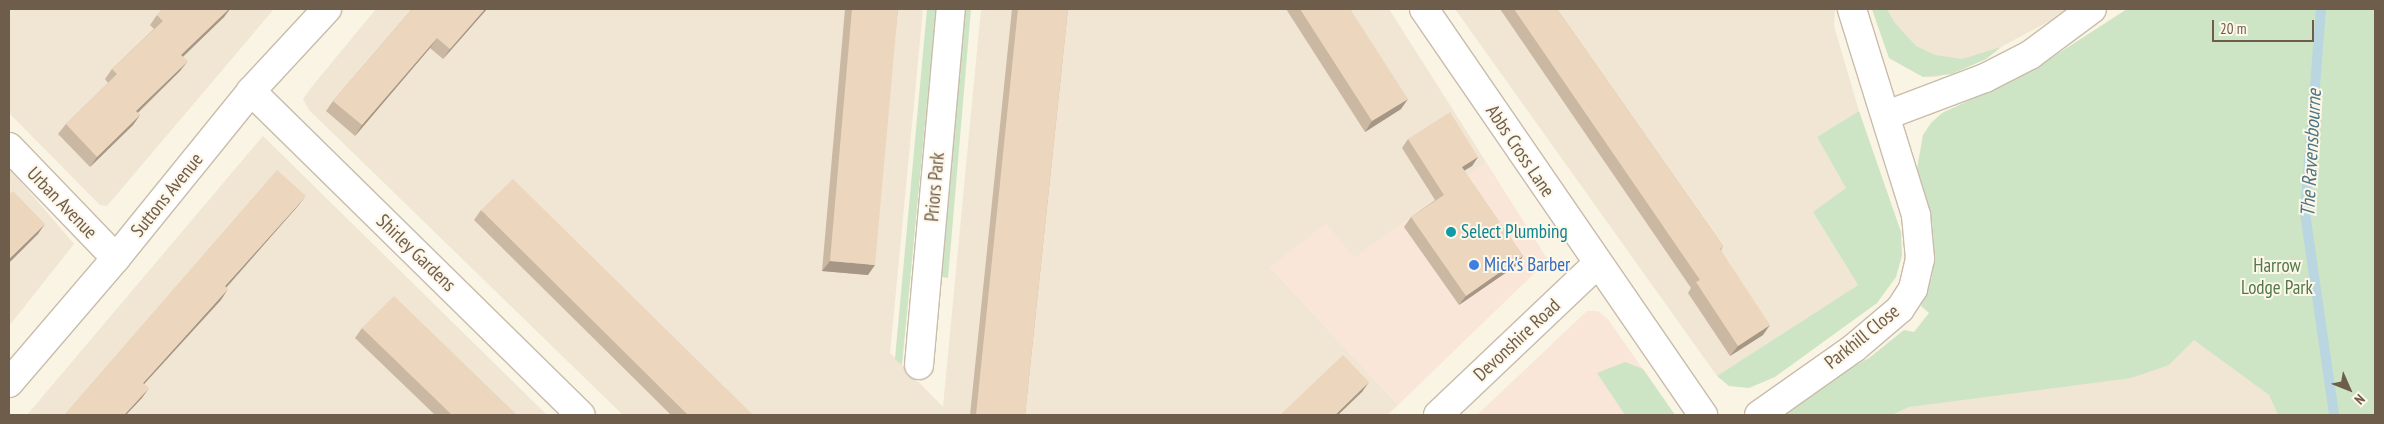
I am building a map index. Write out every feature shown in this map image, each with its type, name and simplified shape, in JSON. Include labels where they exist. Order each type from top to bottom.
[{"type":"street","name":"Suttons Avenue","points":[[9,383],[116,258],[251,91],[327,9]]},
{"type":"street","name":"Priors Park","points":[[919,365],[951,9]]},
{"type":"street","name":"Abbs Cross Lane","points":[[1424,9],[1702,415]]},
{"type":"street","name":"Parkhill Close","points":[[1759,415],[1854,348],[1900,310],[1913,289],[1920,259],[1919,238],[1887,115],[1852,9]]},
{"type":"street","points":[[1887,115],[1992,74],[2030,55],[2092,9]]},
{"type":"street","name":"Shirley Gardens","points":[[251,91],[581,415]]},
{"type":"street","name":"Urban Avenue","points":[[9,147],[116,258]]},
{"type":"street","name":"Devonshire Road","points":[[1438,415],[1597,264]]},
{"type":"shaded area","points":[[9,9],[274,9],[107,206],[100,205],[9,113]]},
{"type":"shaded area","points":[[376,9],[923,9],[890,353],[943,407],[981,9],[1389,9],[1486,162],[1354,259],[1270,267],[1398,405],[1387,415],[623,415],[309,110],[303,99]]},
{"type":"shaded area","points":[[1455,9],[1835,9],[1834,26],[1859,111],[1817,137],[1847,189],[1813,212],[1858,285],[1717,376]]},
{"type":"shaded area","points":[[1872,9],[2072,9],[2001,47],[1986,59],[1937,77],[1923,77],[1889,58]]},
{"type":"shaded area","points":[[263,136],[547,415],[27,415]]},
{"type":"shaded area","points":[[1486,162],[1548,260],[1398,405],[1270,267],[1326,223],[1354,258]]},
{"type":"shaded area","points":[[9,168],[74,244],[9,326]]},
{"type":"shaded area","points":[[1587,311],[1598,311],[1607,318],[1675,415],[1477,415]]},
{"type":"shaded area","points":[[2194,339],[2269,395],[2278,415],[1892,415],[1909,407],[2169,365]]},
{"type":"green space","points":[[927,9],[936,9],[902,365],[895,359]]},
{"type":"green space","points":[[965,9],[971,9],[948,278],[942,277]]},
{"type":"green space","points":[[1872,9],[1887,9],[1894,22],[1916,46],[1935,55],[1962,59],[2001,47],[1986,59],[1952,74],[1923,77],[1889,58]]},
{"type":"green space","name":"Harrow Lodge Park","points":[[2127,9],[2375,9],[2375,415],[2278,415],[2269,395],[2194,340],[2169,365],[2131,378],[1909,407],[1892,415],[1784,415],[1841,373],[1869,358],[1904,330],[1914,332],[1929,313],[1921,306],[1932,277],[1934,248],[1932,221],[1917,169],[1923,135],[1931,123],[1942,113],[2028,73]]},
{"type":"green space","points":[[1859,111],[1901,232],[1902,255],[1896,277],[1877,303],[1775,377],[1749,388],[1729,386],[1717,376],[1858,285],[1813,212],[1846,188],[1817,137]]},
{"type":"green space","points":[[1625,362],[1643,369],[1675,415],[1625,415],[1597,373]]},
{"type":"building","points":[[163,9],[229,9],[181,55],[188,61],[136,111],[140,115],[97,157],[66,124],[117,74],[112,69],[163,21],[157,15]]},
{"type":"building","points":[[412,9],[485,9],[450,49],[437,38],[362,125],[333,101]]},
{"type":"building","points":[[852,9],[898,9],[875,265],[830,261]]},
{"type":"building","points":[[1018,9],[1068,9],[1025,415],[976,415]]},
{"type":"building","points":[[1300,9],[1350,9],[1408,99],[1372,121]]},
{"type":"building","points":[[1514,9],[1557,9],[1723,246],[1720,249],[1770,325],[1738,346],[1696,282],[1700,280]]},
{"type":"building","points":[[1450,112],[1478,157],[1462,167],[1523,256],[1466,296],[1411,217],[1444,195],[1408,139]]},
{"type":"building","points":[[277,170],[306,196],[225,286],[228,289],[143,383],[149,388],[124,415],[64,415]]},
{"type":"building","points":[[513,179],[753,415],[688,415],[481,210]]},
{"type":"building","points":[[13,191],[45,224],[9,259],[9,195]]},
{"type":"building","points":[[394,296],[517,415],[452,415],[362,328]]},
{"type":"building","points":[[1343,355],[1369,382],[1335,415],[1280,415]]},
{"type":"waterway","name":"The Ravensbourne","points":[[2321,9],[2305,213],[2334,415]]},
{"type":"place","name":"Select Plumbing","points":[[1451,232]]},
{"type":"place","name":"Mick's Barber","points":[[1474,265]]}]
